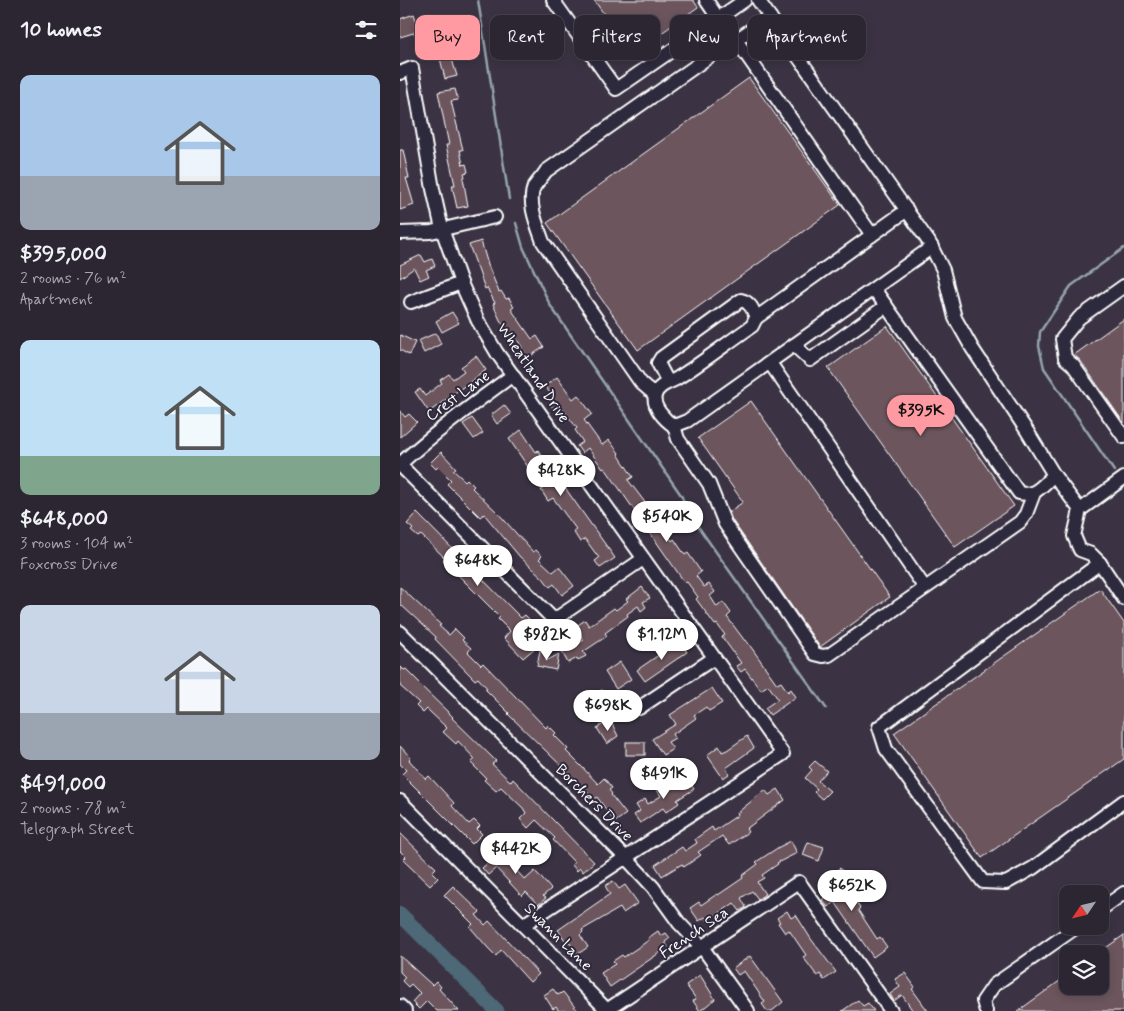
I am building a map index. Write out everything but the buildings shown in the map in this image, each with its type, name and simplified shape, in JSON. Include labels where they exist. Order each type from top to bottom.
[{"type":"street","points":[[553,0],[616,89],[670,51]]},
{"type":"street","points":[[706,0],[716,15]]},
{"type":"street","points":[[722,15],[745,0]]},
{"type":"street","points":[[758,0],[769,15]]},
{"type":"street","points":[[738,43],[872,235]]},
{"type":"street","points":[[655,395],[641,383],[543,242],[535,218],[531,197],[534,186],[546,171],[704,60]]},
{"type":"street","points":[[801,60],[932,247],[944,270],[955,318],[972,348],[1054,475],[1080,510]]},
{"type":"street","name":"Wheatland Drive","points":[[406,71],[442,229],[461,283],[478,321],[497,353],[783,754],[626,858]]},
{"type":"street","points":[[907,210],[756,318],[752,326],[675,380],[659,387],[655,395],[660,413],[666,421],[674,426],[678,439],[709,484],[724,524],[815,654],[823,656],[829,655],[1020,522],[1026,514],[1034,493]]},
{"type":"street","points":[[400,233],[431,232],[495,217]]},
{"type":"street","points":[[674,426],[687,421],[932,247]]},
{"type":"street","points":[[411,302],[461,283]]},
{"type":"street","points":[[1124,286],[1079,318],[1062,339],[1065,358],[1073,365],[1124,437]]},
{"type":"street","points":[[874,289],[1013,487],[1019,493],[1027,495],[1034,493],[1054,475]]},
{"type":"street","points":[[668,382],[658,363],[661,358],[740,300],[746,301],[756,318]]},
{"type":"street","points":[[794,345],[810,360],[886,306]]},
{"type":"street","points":[[770,363],[925,588]]},
{"type":"street","name":"Crest Lane","points":[[400,464],[469,406],[513,375]]},
{"type":"street","points":[[400,464],[554,620],[643,559]]},
{"type":"street","points":[[1124,478],[1080,510],[1074,536],[1080,550],[1091,554],[1100,563],[1124,599]]},
{"type":"street","points":[[1100,563],[879,728],[886,748],[984,882],[1006,883],[1033,868],[1124,801]]},
{"type":"street","name":"Borchers Drive","points":[[400,632],[653,887],[679,923],[702,947],[748,1011]]},
{"type":"street","points":[[639,708],[714,658]]},
{"type":"street","name":"Swann Lane","points":[[400,801],[608,1011]]},
{"type":"street","points":[[523,925],[626,858]]},
{"type":"street","name":"French Sea","points":[[608,1011],[799,882],[890,1011]]},
{"type":"street","points":[[1109,904],[1124,893]]},
{"type":"street","points":[[986,1011],[983,1001],[994,985],[1065,935]]},
{"type":"street","points":[[400,1006],[405,1011]]},
{"type":"waterway","points":[[478,0],[509,199]]},
{"type":"waterway","points":[[516,223],[523,247],[550,305],[681,495],[690,515],[826,708]]},
{"type":"waterway","points":[[1114,471],[1044,368],[1039,346],[1040,332],[1071,286],[1124,248]]},
{"type":"waterway","points":[[400,914],[497,1011]]}]
